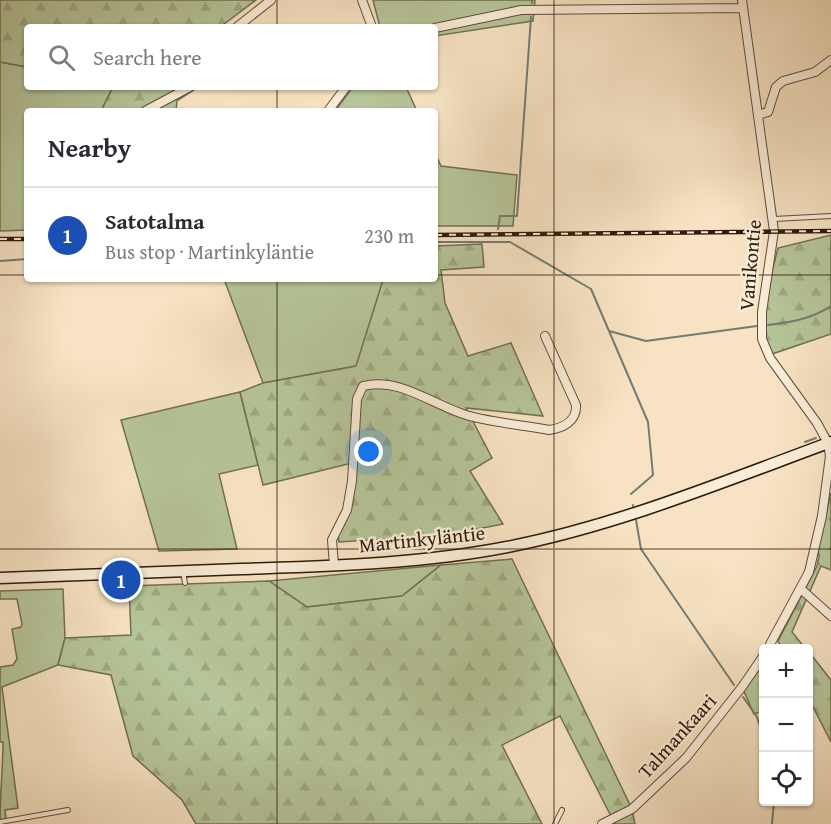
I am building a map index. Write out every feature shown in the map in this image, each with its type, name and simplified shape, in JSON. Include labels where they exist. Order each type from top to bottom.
[{"type":"street","points":[[241,24],[271,0]]},
{"type":"street","points":[[362,0],[371,24]]},
{"type":"street","points":[[438,27],[521,10],[742,4]]},
{"type":"street","name":"Vanikontie","points":[[742,4],[774,231],[762,312],[762,339],[770,358],[829,442]]},
{"type":"street","points":[[758,115],[768,112],[776,87],[783,81],[815,72],[831,60]]},
{"type":"street","points":[[151,108],[184,90]]},
{"type":"street","points":[[330,108],[343,90]]},
{"type":"street","points":[[334,565],[332,540],[347,510],[352,481],[357,399],[363,386],[388,383],[464,414],[549,430],[560,429],[573,419],[577,412],[576,405],[545,336]]},
{"type":"street","points":[[770,644],[809,572],[822,516],[830,456],[829,442]]},
{"type":"street","name":"Martinkyläntie","points":[[0,578],[334,565],[440,558],[507,547],[615,519],[672,501],[829,442]]},
{"type":"street","points":[[801,589],[831,616]]},
{"type":"street","name":"Talmankaari","points":[[602,824],[632,809],[686,758],[759,662]]},
{"type":"lane","points":[[773,219],[831,216]]},
{"type":"lane","points":[[183,571],[185,583]]},
{"type":"lane","points":[[0,822],[68,810]]},
{"type":"lane","points":[[555,824],[562,810]]},
{"type":"green space","points":[[0,0],[256,0],[224,24],[24,24],[24,66],[0,62]]},
{"type":"green space","points":[[373,0],[535,0],[533,21],[438,36],[438,24],[379,24]]},
{"type":"green space","points":[[0,62],[24,66],[24,90],[112,90],[102,108],[24,108],[24,230],[0,231]]},
{"type":"green space","points":[[112,90],[194,90],[177,101],[176,108],[102,108]]},
{"type":"green space","points":[[351,90],[407,90],[416,108],[337,108]]},
{"type":"green space","points":[[438,160],[441,166],[517,175],[513,226],[438,226]]},
{"type":"green space","points":[[831,235],[831,334],[772,354],[762,339],[762,312],[778,248]]},
{"type":"green space","points":[[482,244],[484,267],[441,270],[445,303],[468,356],[511,343],[543,416],[466,408],[492,458],[470,471],[503,524],[447,535],[339,542],[338,536],[351,510],[356,462],[263,485],[240,392],[263,383],[356,366],[382,282],[438,282],[438,246]]},
{"type":"green space","points":[[225,282],[384,282],[357,366],[263,383]]},
{"type":"green space","points":[[240,392],[258,465],[219,474],[237,549],[159,551],[121,420]]},
{"type":"green space","points":[[831,493],[831,570],[821,566],[792,632],[802,644],[780,644],[778,641],[817,566],[818,549]]},
{"type":"green space","points":[[512,559],[632,809],[635,824],[615,824],[560,716],[502,745],[542,824],[196,824],[182,800],[133,756],[111,675],[58,665],[65,638],[131,635],[129,586],[269,581],[307,607],[402,596],[441,565]]},
{"type":"green space","points":[[441,565],[402,596],[307,607],[269,581]]},
{"type":"green space","points":[[63,589],[65,638],[58,665],[2,687],[18,808],[5,810],[6,819],[0,820],[3,742],[0,742],[0,667],[13,665],[17,659],[12,629],[21,627],[22,624],[17,599],[0,599],[0,591]]},
{"type":"green space","points":[[813,657],[831,680],[831,742],[813,707]]},
{"type":"green space","points":[[759,661],[759,712],[754,714],[742,687]]},
{"type":"waterway","points":[[498,229],[500,216],[517,216],[531,17]]},
{"type":"waterway","points":[[438,242],[510,242],[591,289],[648,422],[653,475],[631,494]]},
{"type":"waterway","points":[[0,261],[24,259]]},
{"type":"waterway","points":[[768,325],[801,319],[831,306]]},
{"type":"waterway","points":[[609,331],[646,341],[757,326]]},
{"type":"waterway","points":[[805,442],[816,438]]},
{"type":"waterway","points":[[636,520],[641,549],[734,685]]},
{"type":"waterway","points":[[743,697],[759,724]]},
{"type":"waterway","points":[[772,824],[774,806]]},
{"type":"railway","points":[[438,235],[831,231]]},
{"type":"railway","points":[[0,239],[24,239]]},
{"type":"place","name":"Satotalma","points":[[121,580]]}]
